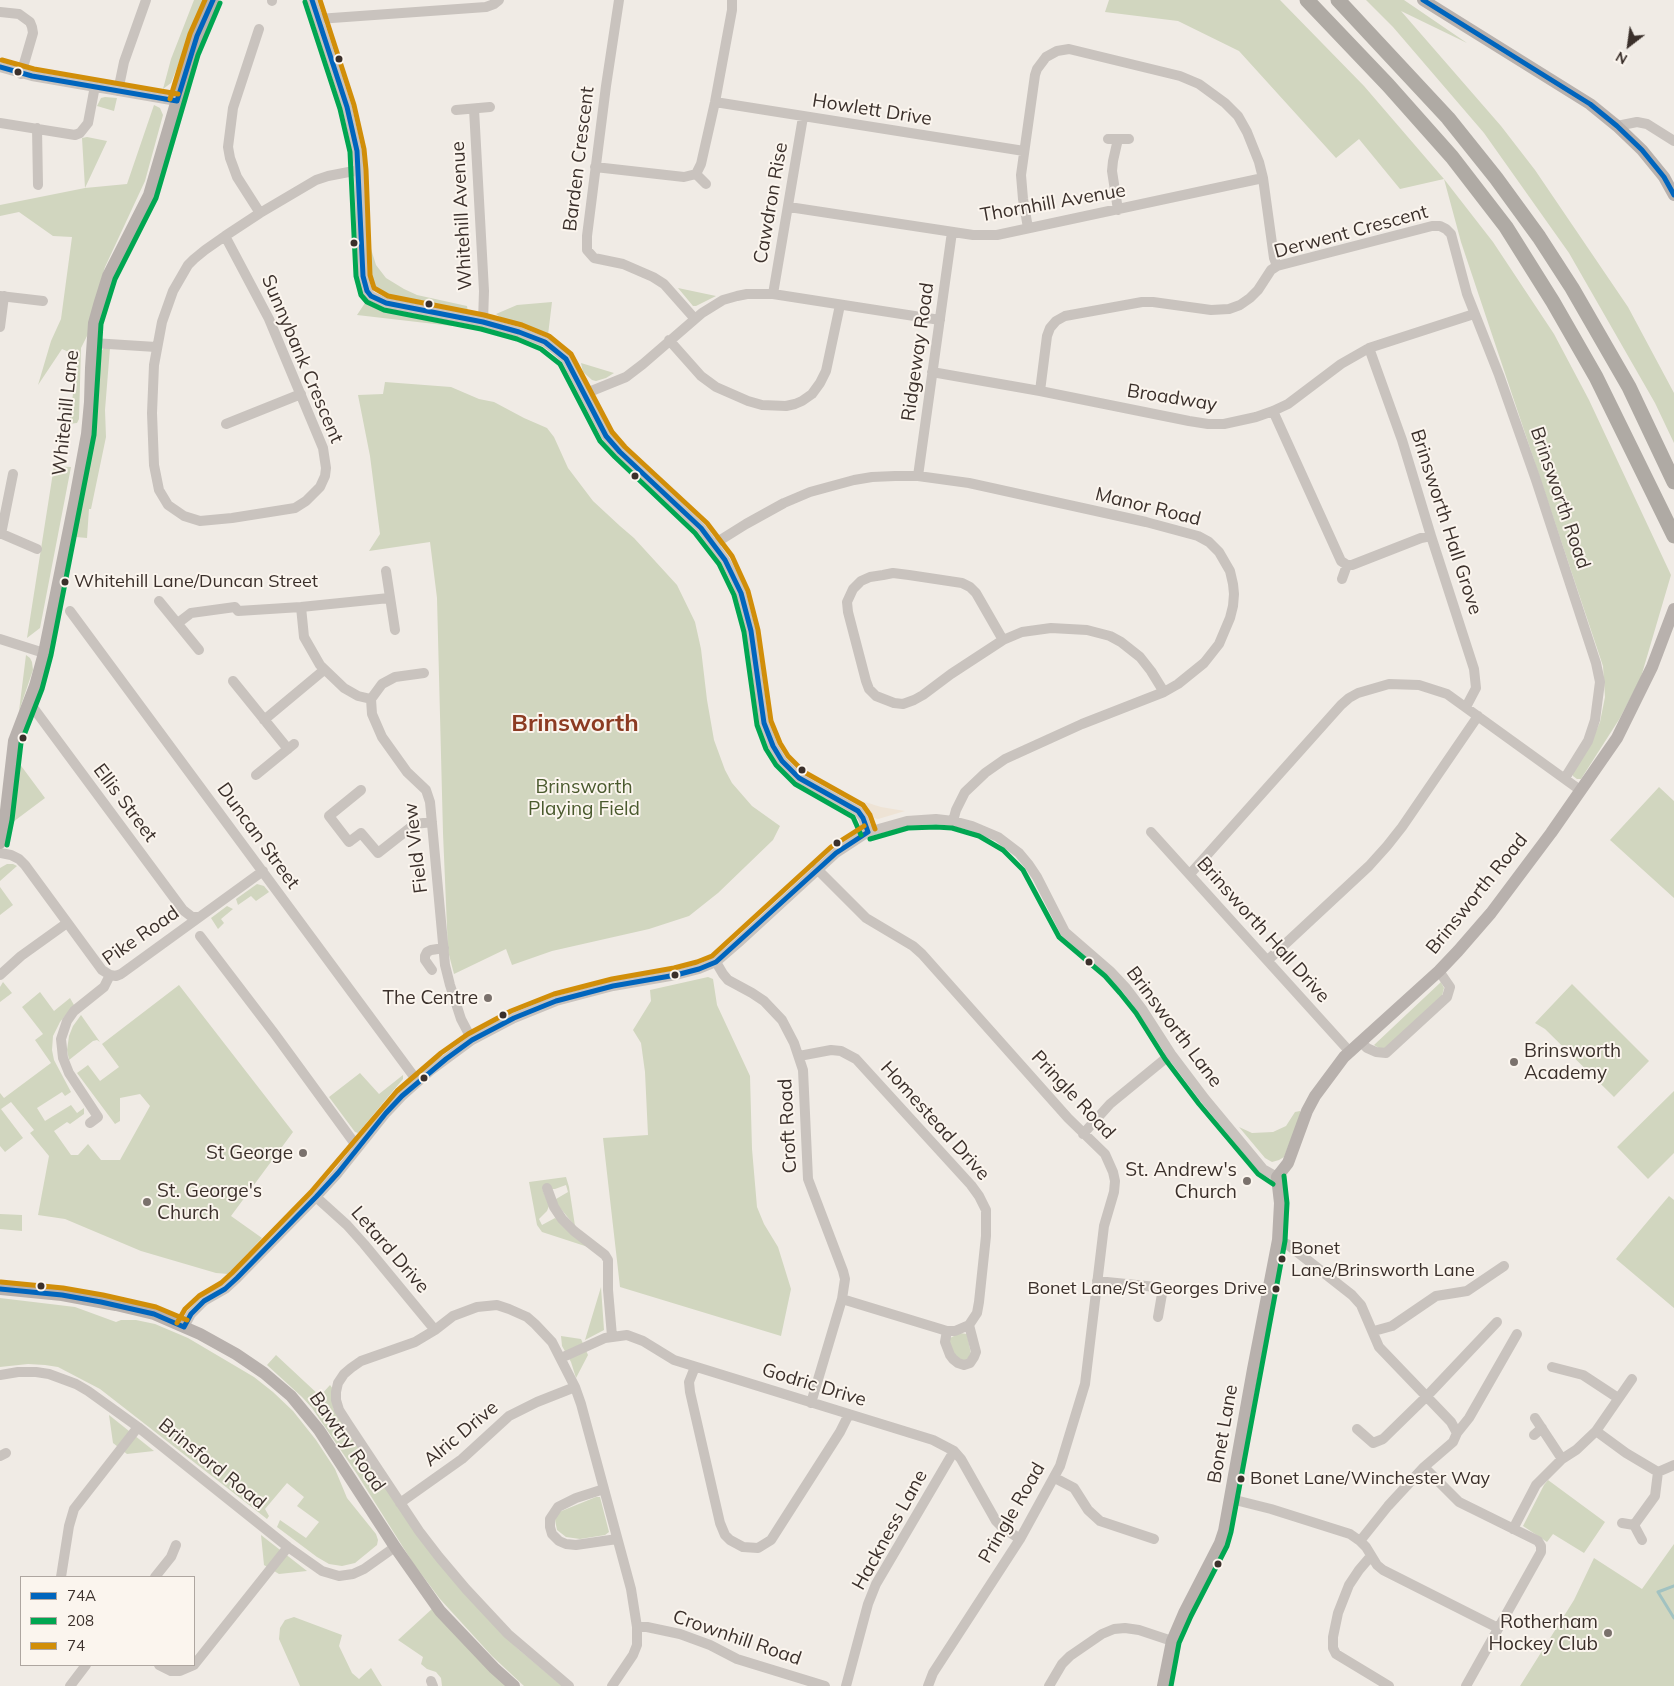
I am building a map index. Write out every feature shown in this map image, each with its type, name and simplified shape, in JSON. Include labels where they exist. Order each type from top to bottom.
[{"type":"highway","points":[[1307,0],[1388,85],[1452,157],[1506,227],[1553,302],[1596,377],[1674,536]]},
{"type":"highway","points":[[1338,0],[1448,118],[1496,178],[1539,237],[1572,288],[1629,388],[1674,482]]},
{"type":"main road","name":"Whitehill Lane","points":[[0,843],[5,819],[14,741],[40,671],[74,506],[87,434],[94,323],[102,291],[116,259],[147,201],[191,52],[213,0]]},
{"type":"main road","points":[[1423,0],[1590,104],[1642,150],[1664,177],[1674,195]]},
{"type":"main road","name":"Brinsworth Road","points":[[1277,1177],[1288,1163],[1307,1111],[1315,1096],[1334,1070],[1350,1052],[1439,971],[1491,913],[1551,833],[1617,738],[1652,667],[1674,609]]},
{"type":"main road","name":"Bonet Lane","points":[[1162,1686],[1172,1641],[1184,1612],[1220,1544],[1224,1531],[1278,1240],[1280,1203],[1277,1177]]},
{"type":"main road","name":"Bawtry Road","points":[[0,1289],[62,1295],[154,1314],[216,1342],[250,1362],[291,1396],[319,1430],[395,1547],[440,1611],[494,1668],[514,1686]]},
{"type":"street","points":[[118,90],[124,62],[146,0]]},
{"type":"street","points":[[312,0],[352,127],[359,170],[363,276],[367,291],[371,296],[386,303],[483,322],[520,332],[545,342],[566,359],[597,422],[611,442],[685,513],[714,544],[734,577],[746,610],[754,649],[764,723],[773,746],[782,761],[799,778],[858,811],[863,818],[868,832]]},
{"type":"street","points":[[318,19],[486,7],[498,0]]},
{"type":"street","name":"Barden Crescent","points":[[619,0],[595,167],[587,250],[594,258],[623,264],[654,277],[664,284],[695,319]]},
{"type":"street","points":[[595,167],[684,177],[696,174],[701,164],[716,102],[732,10],[732,0]]},
{"type":"street","points":[[0,12],[19,14],[30,22],[33,33],[21,74]]},
{"type":"street","points":[[258,29],[233,108],[228,147],[232,167],[260,213]]},
{"type":"street","points":[[1028,228],[1021,187],[1024,151],[1037,69],[1046,57],[1052,53],[1057,50],[1069,49],[1173,74],[1198,84],[1226,103],[1238,116],[1254,148],[1263,178],[1274,258],[1277,266]]},
{"type":"street","points":[[0,67],[21,74],[161,99],[177,100]]},
{"type":"street","points":[[0,123],[70,135],[80,133],[88,123],[94,86]]},
{"type":"street","name":"Howlett Drive","points":[[716,102],[1024,151]]},
{"type":"street","points":[[456,110],[490,107]]},
{"type":"street","name":"Whitehill Avenue","points":[[474,109],[484,291],[483,322]]},
{"type":"street","name":"Cawdron Rise","points":[[773,294],[803,117]]},
{"type":"street","points":[[1617,126],[1637,122],[1647,124],[1674,141]]},
{"type":"street","points":[[37,128],[38,185]]},
{"type":"street","points":[[1118,210],[1112,171],[1113,139],[1129,139]]},
{"type":"street","name":"Sunnybank Crescent","points":[[225,236],[259,298],[323,448],[326,459],[325,476],[315,493],[294,508],[200,521],[192,520],[168,505],[159,490],[152,447],[156,347],[165,311],[180,277],[194,259],[225,236],[260,213],[316,180],[359,170]]},
{"type":"street","points":[[696,174],[706,184]]},
{"type":"street","name":"Thornhill Avenue","points":[[788,207],[973,235],[990,235],[1008,233],[1263,178]]},
{"type":"street","name":"Derwent Crescent","points":[[1040,391],[1047,336],[1050,328],[1056,321],[1065,316],[1142,302],[1211,310],[1229,309],[1240,305],[1250,298],[1258,290],[1271,270],[1277,266],[1432,226],[1440,226],[1451,234],[1464,286],[1474,314]]},
{"type":"street","name":"Ridgeway Road","points":[[918,476],[952,232]]},
{"type":"street","points":[[584,394],[626,376],[643,364],[711,306],[723,300],[746,294],[773,294],[940,320]]},
{"type":"street","points":[[0,327],[2,296],[43,301]]},
{"type":"street","points":[[670,340],[697,372],[716,387],[762,405],[780,406],[795,404],[812,394],[826,371],[840,304]]},
{"type":"street","name":"Broadway","points":[[932,372],[1208,424],[1232,422],[1273,411],[1288,404],[1341,364],[1369,348],[1474,314]]},
{"type":"street","name":"Brinsworth Road","points":[[1474,314],[1499,375],[1536,480],[1596,663],[1600,682],[1595,720],[1588,741],[1565,778]]},
{"type":"street","points":[[93,342],[156,347]]},
{"type":"street","name":"Brinsworth Hall Grove","points":[[1369,348],[1402,440],[1474,669],[1476,688],[1466,708]]},
{"type":"street","points":[[226,424],[300,394]]},
{"type":"street","points":[[1273,411],[1341,561],[1347,565],[1352,565],[1421,538],[1431,536]]},
{"type":"street","points":[[13,474],[1,533],[36,549]]},
{"type":"street","name":"Manor Road","points":[[714,544],[784,503],[810,492],[872,476],[918,476],[970,484],[1186,531],[1209,542],[1219,552],[1233,584],[1234,594],[1230,618],[1219,644],[1204,663],[1178,684],[1164,692],[1082,724],[1005,759],[985,772],[965,792],[956,810],[954,821]]},
{"type":"street","points":[[1342,579],[1347,565]]},
{"type":"street","points":[[386,571],[395,630]]},
{"type":"street","points":[[1004,640],[976,593],[962,583],[893,573],[870,577],[855,586],[847,602],[869,689],[876,696],[894,703],[904,704],[914,700],[1004,640],[1022,632],[1051,628],[1069,628],[1100,633],[1121,642],[1140,657],[1164,692]]},
{"type":"street","points":[[178,624],[191,613],[235,606],[238,611],[301,608],[389,598]]},
{"type":"street","points":[[159,601],[199,650]]},
{"type":"street","points":[[301,608],[304,637],[312,654],[324,670],[344,688],[358,696],[371,700],[382,684],[395,677],[424,672]]},
{"type":"street","name":"Duncan Street","points":[[70,611],[418,1082]]},
{"type":"street","points":[[0,639],[44,653]]},
{"type":"street","points":[[264,720],[324,670]]},
{"type":"street","points":[[233,682],[264,720],[291,746],[256,775]]},
{"type":"street","points":[[1190,874],[1327,718],[1349,698],[1358,693],[1389,684],[1406,683],[1447,694],[1580,790]]},
{"type":"street","name":"Field View","points":[[371,700],[372,714],[382,737],[407,772],[426,790],[430,802],[445,965],[461,1019],[472,1040]]},
{"type":"street","name":"Ellis Street","points":[[29,702],[183,910],[192,917],[199,917]]},
{"type":"street","points":[[1268,960],[1369,866],[1387,846],[1478,716]]},
{"type":"street","points":[[361,790],[328,816],[349,842],[361,833],[378,853],[415,824],[432,822]]},
{"type":"street","name":"Brinsworth Lane","points":[[184,1327],[191,1314],[204,1301],[225,1289],[237,1278],[316,1197],[386,1114],[418,1082],[472,1040],[514,1018],[556,1001],[612,986],[699,970],[716,962],[836,853],[868,832],[907,820],[954,821],[982,829],[1008,844],[1019,853],[1037,877],[1065,932],[1110,971],[1126,988],[1205,1100],[1263,1169],[1277,1177]]},
{"type":"street","name":"Brinsworth Hall Drive","points":[[1151,832],[1350,1052]]},
{"type":"street","points":[[0,853],[11,855],[25,865],[102,970],[110,975]]},
{"type":"street","name":"Pringle Road","points":[[817,869],[866,918],[913,946],[922,954],[1068,1118],[1083,1134],[1096,1143],[1105,1154],[1115,1181],[1114,1192],[1104,1226],[1085,1384],[1060,1466],[1020,1539],[933,1673],[928,1686]]},
{"type":"street","name":"Pike Road","points":[[90,1123],[98,1117],[68,1070],[63,1058],[61,1039],[64,1029],[74,1012],[104,987],[110,975],[116,976],[121,974],[263,871]]},
{"type":"street","points":[[0,976],[20,956],[67,923]]},
{"type":"street","points":[[200,936],[358,1148]]},
{"type":"street","points":[[432,970],[425,960],[427,952],[444,948]]},
{"type":"street","name":"Croft Road","points":[[716,962],[728,980],[752,992],[774,1011],[788,1030],[803,1070],[808,1179],[843,1271],[844,1289],[811,1403]]},
{"type":"street","points":[[1361,1042],[1367,1048],[1376,1052],[1386,1053],[1440,1004],[1447,997],[1450,987],[1439,971]]},
{"type":"street","name":"Homestead Drive","points":[[799,1056],[831,1050],[841,1051],[856,1059],[979,1196],[986,1210],[986,1236],[979,1302],[976,1313],[969,1324]]},
{"type":"street","points":[[1083,1134],[1116,1099],[1171,1054]]},
{"type":"street","points":[[547,1188],[554,1207],[562,1219],[605,1255],[608,1260],[608,1290],[612,1336]]},
{"type":"street","name":"Letard Drive","points":[[316,1197],[347,1225],[436,1330]]},
{"type":"street","points":[[1278,1240],[1287,1244],[1362,1305],[1379,1346],[1452,1422],[1457,1433]]},
{"type":"street","points":[[1374,1331],[1392,1326],[1436,1296],[1467,1291],[1504,1266]]},
{"type":"street","points":[[1097,1280],[1156,1287],[1162,1294],[1158,1317]]},
{"type":"street","points":[[842,1299],[947,1331],[955,1331],[969,1324],[976,1352],[970,1362],[964,1365],[958,1363],[950,1355],[946,1342],[947,1331]]},
{"type":"street","points":[[436,1330],[460,1312],[477,1307],[497,1306],[518,1312],[535,1324],[552,1342],[561,1358],[575,1388],[586,1420],[630,1589],[637,1627],[637,1645],[633,1655],[612,1686]]},
{"type":"street","points":[[1357,1429],[1373,1443],[1379,1442],[1393,1432],[1497,1322]]},
{"type":"street","name":"Bawtry Road","points":[[436,1330],[415,1342],[361,1361],[344,1374],[338,1383],[336,1392],[339,1410],[419,1531],[439,1557],[491,1616],[527,1651],[569,1686]]},
{"type":"street","points":[[1360,1541],[1388,1506],[1424,1467],[1453,1442],[1457,1433],[1469,1418],[1517,1334]]},
{"type":"street","name":"Godric Drive","points":[[561,1358],[612,1336],[627,1335],[636,1337],[664,1355],[695,1367],[933,1440],[954,1451],[965,1465],[996,1520],[1002,1527],[1020,1539]]},
{"type":"street","points":[[695,1367],[689,1382],[690,1392],[720,1523],[725,1535],[743,1547],[750,1549],[758,1548],[770,1540],[840,1432],[849,1414]]},
{"type":"street","points":[[1552,1367],[1583,1375],[1618,1398]]},
{"type":"street","name":"Brinsford Road","points":[[0,1375],[36,1372],[61,1378],[88,1391],[138,1426],[288,1547],[322,1572],[339,1576],[348,1575],[364,1569],[395,1547]]},
{"type":"street","points":[[1513,1529],[1542,1476],[1576,1450],[1596,1431],[1632,1379]]},
{"type":"street","name":"Alric Drive","points":[[400,1503],[462,1459],[509,1416],[537,1402],[575,1388]]},
{"type":"street","points":[[1535,1418],[1538,1432],[1562,1459]]},
{"type":"street","points":[[61,1576],[69,1526],[74,1509],[138,1426]]},
{"type":"street","points":[[1596,1431],[1626,1454],[1658,1472]]},
{"type":"street","name":"Hackness Lane","points":[[846,1686],[868,1604],[876,1584],[954,1451]]},
{"type":"street","points":[[1658,1472],[1674,1465]]},
{"type":"street","points":[[1424,1467],[1459,1502],[1538,1541],[1541,1546],[1541,1552],[1466,1686]]},
{"type":"street","points":[[1634,1525],[1655,1496],[1658,1472]]},
{"type":"street","points":[[1055,1478],[1074,1488],[1088,1510],[1100,1521],[1154,1539]]},
{"type":"street","points":[[604,1489],[576,1498],[558,1507],[550,1519],[550,1527],[552,1534],[559,1541],[566,1544],[576,1545],[617,1539]]},
{"type":"street","points":[[1231,1499],[1271,1509],[1350,1534],[1366,1547],[1383,1570],[1498,1628]]},
{"type":"street","points":[[1622,1523],[1634,1525]]},
{"type":"street","points":[[1634,1525],[1642,1540]]},
{"type":"street","points":[[156,1576],[171,1557],[176,1545]]},
{"type":"street","points":[[195,1664],[288,1547]]},
{"type":"street","points":[[1371,1556],[1349,1585],[1338,1612],[1333,1637],[1333,1648],[1336,1654],[1388,1686]]},
{"type":"street","name":"Crownhill Road","points":[[637,1627],[680,1634],[710,1645],[738,1659],[825,1686]]},
{"type":"street","points":[[1049,1686],[1062,1664],[1070,1656],[1102,1634],[1114,1629],[1139,1630],[1172,1641]]},
{"type":"street","points":[[70,1686],[85,1666]]},
{"type":"street","points":[[161,1666],[171,1671],[180,1671],[192,1666]]},
{"type":"green space","points":[[194,0],[204,0],[171,83],[163,89],[171,59]]},
{"type":"green space","points":[[1109,0],[1280,0],[1364,86],[1444,179],[1400,189],[1359,139],[1336,158],[1239,51],[1178,21],[1105,12]]},
{"type":"green space","points":[[1366,0],[1404,0],[1467,43],[1401,11],[1501,126],[1535,170],[1628,307],[1674,393],[1674,443],[1655,403],[1569,253],[1484,133],[1393,27]]},
{"type":"green space","points":[[101,98],[117,98],[114,111],[97,106]]},
{"type":"green space","points":[[154,105],[160,108],[163,115],[145,181],[105,267],[92,312],[88,334],[81,348],[79,419],[77,423],[69,424],[78,356],[62,349],[38,385],[51,341],[61,319],[72,237],[53,236],[19,212],[0,216],[0,205],[85,188],[127,184]]},
{"type":"green space","points":[[87,137],[107,141],[85,188],[82,138]]},
{"type":"green space","points":[[1444,179],[1493,242],[1554,334],[1589,400],[1671,575],[1641,677],[1620,718],[1581,779],[1573,776],[1573,773],[1600,722],[1605,697],[1603,666],[1461,242]]},
{"type":"green space","points":[[368,220],[371,249],[376,265],[386,278],[417,295],[467,306],[468,312],[393,298],[378,292],[372,287],[369,276]]},
{"type":"green space","points":[[678,288],[716,296],[693,306]]},
{"type":"green space","points":[[367,300],[378,306],[452,322],[452,326],[357,315]]},
{"type":"green space","points":[[552,302],[548,335],[503,319],[496,314],[517,305]]},
{"type":"green space","points":[[104,348],[110,348],[105,410],[106,437],[91,509],[89,509],[87,538],[76,537],[96,425],[99,354]]},
{"type":"green space","points":[[581,363],[614,373],[606,378],[596,381],[592,380],[583,372]]},
{"type":"green space","name":"Brinsworth Playing Field","points":[[385,382],[451,387],[479,399],[494,402],[547,428],[554,437],[568,468],[593,501],[634,538],[677,585],[695,622],[701,649],[714,740],[725,770],[732,783],[752,806],[780,826],[773,840],[718,893],[689,916],[649,929],[552,951],[512,965],[506,949],[454,974],[448,951],[437,598],[430,542],[369,551],[380,534],[370,456],[358,395],[383,394]]},
{"type":"green space","points":[[54,466],[71,467],[40,628],[27,638]]},
{"type":"green space","points":[[26,655],[32,662],[33,670],[19,711]]},
{"type":"green space","points":[[19,763],[45,798],[13,822],[17,778]]},
{"type":"green space","points":[[1659,787],[1674,801],[1674,898],[1610,840]]},
{"type":"green space","points":[[7,864],[17,866],[0,881],[0,868]]},
{"type":"green space","points":[[257,884],[264,886],[269,892],[256,901],[251,896],[238,905],[236,899]]},
{"type":"green space","points":[[0,887],[13,905],[0,915]]},
{"type":"green space","points":[[227,906],[233,909],[221,919],[224,923],[218,929],[211,918]]},
{"type":"green space","points":[[708,977],[713,979],[717,1005],[750,1076],[752,1149],[757,1207],[764,1224],[778,1247],[791,1289],[781,1336],[620,1287],[603,1138],[648,1135],[645,1072],[641,1043],[633,1030],[651,1001],[650,990]]},
{"type":"green space","points":[[3,982],[12,993],[0,1002],[0,987]]},
{"type":"green space","points":[[1441,982],[1444,988],[1442,996],[1388,1047],[1380,1049],[1374,1045]]},
{"type":"green space","points":[[1572,984],[1649,1061],[1614,1097],[1545,1029],[1535,1023]]},
{"type":"green space","points":[[179,985],[293,1132],[231,1216],[262,1238],[228,1274],[216,1273],[141,1251],[65,1219],[38,1215],[49,1156],[30,1133],[34,1130],[11,1102],[1,1109],[23,1138],[5,1152],[0,1146],[0,1093],[4,1098],[51,1063],[35,1040],[43,1034],[22,1007],[40,992],[54,1011],[70,998],[74,1005],[60,1022],[53,1036],[52,1050],[54,1060],[71,1092],[65,1096],[62,1092],[37,1108],[45,1121],[71,1105],[77,1113],[84,1108],[84,1114],[70,1124],[67,1122],[54,1131],[71,1155],[78,1155],[88,1144],[101,1160],[120,1160],[150,1106],[140,1094],[120,1098],[120,1121],[115,1124],[77,1073],[88,1065],[100,1081],[119,1067],[102,1044]]},
{"type":"green space","points":[[81,1015],[100,1042],[97,1040],[93,1041],[69,1060],[67,1050],[69,1036]]},
{"type":"green space","points":[[360,1073],[379,1094],[403,1075],[403,1079],[358,1133],[355,1132],[329,1097]]},
{"type":"green space","points":[[1674,1091],[1674,1153],[1648,1179],[1617,1147]]},
{"type":"green space","points":[[1300,1111],[1301,1114],[1284,1157],[1272,1162],[1265,1158],[1239,1127],[1252,1133],[1273,1132],[1286,1126],[1295,1112]]},
{"type":"green space","points":[[566,1177],[575,1226],[556,1203],[556,1199],[568,1192],[566,1185],[555,1189],[548,1185],[542,1188],[549,1206],[539,1219],[542,1225],[555,1218],[559,1220],[588,1247],[542,1232],[537,1225],[529,1182]]},
{"type":"green space","points":[[1669,1196],[1674,1200],[1674,1308],[1616,1259]]},
{"type":"green space","points":[[0,1214],[22,1215],[22,1231],[0,1229]]},
{"type":"green space","points":[[601,1287],[604,1330],[585,1340]]},
{"type":"green space","points":[[0,1298],[75,1307],[116,1322],[136,1320],[155,1324],[188,1338],[254,1377],[293,1411],[316,1440],[335,1469],[347,1498],[376,1534],[377,1545],[355,1563],[342,1566],[329,1564],[277,1527],[280,1520],[306,1538],[319,1522],[297,1506],[304,1497],[287,1483],[265,1509],[269,1516],[267,1519],[100,1389],[58,1367],[28,1364],[0,1367]]},
{"type":"green space","points":[[960,1333],[967,1334],[971,1354],[964,1361],[957,1358],[949,1344],[950,1338]]},
{"type":"green space","points":[[561,1336],[581,1339],[588,1355],[576,1378],[571,1362],[562,1346]]},
{"type":"green space","points":[[276,1355],[320,1396],[330,1385],[333,1389],[331,1397],[334,1410],[446,1572],[517,1648],[562,1686],[524,1686],[492,1656],[440,1599],[413,1563],[357,1474],[312,1408],[267,1365]]},
{"type":"green space","points":[[109,1415],[154,1451],[127,1454],[113,1443]]},
{"type":"green space","points":[[1548,1480],[1605,1522],[1584,1553],[1553,1534],[1547,1542],[1523,1526]]},
{"type":"green space","points":[[600,1497],[609,1532],[605,1535],[580,1539],[566,1537],[557,1530],[555,1520],[559,1512]]},
{"type":"green space","points":[[261,1535],[307,1571],[279,1574],[264,1565]]},
{"type":"green space","name":"Rotherham Hockey Club","points":[[1674,1544],[1674,1686],[1520,1686],[1574,1600],[1594,1558],[1642,1589]]},
{"type":"green space","points":[[433,1608],[507,1686],[442,1686],[441,1678],[436,1672],[427,1669],[421,1664],[423,1657],[398,1640]]},
{"type":"green space","points":[[294,1617],[342,1635],[339,1646],[352,1673],[359,1679],[371,1668],[382,1686],[300,1686],[279,1639],[280,1628],[285,1620]]},
{"type":"shaded area","points":[[865,802],[905,811],[878,819],[874,818]]},
{"type":"waterway","points":[[1674,1586],[1658,1592],[1674,1618]]},
{"type":"transit line","name":"74","points":[[170,99],[190,34],[205,0]]},
{"type":"transit line","name":"74A","points":[[177,101],[197,36],[213,0]]},
{"type":"transit line","name":"74A","points":[[312,0],[347,107],[357,151],[363,276],[367,291],[371,296],[386,303],[483,322],[519,332],[545,342],[566,359],[606,436],[620,452],[701,528],[725,560],[741,593],[751,631],[764,723],[773,746],[782,761],[799,778],[858,811],[863,818],[868,832]]},
{"type":"transit line","name":"74","points":[[320,0],[354,105],[364,149],[370,275],[374,288],[388,296],[484,315],[522,325],[549,336],[571,354],[612,432],[625,447],[707,523],[732,556],[748,591],[758,630],[771,721],[780,743],[788,756],[804,772],[863,805],[870,815],[875,829]]},
{"type":"transit line","name":"74A","points":[[1423,0],[1590,104],[1642,150],[1664,177],[1674,195]]},
{"type":"transit line","name":"208","points":[[305,2],[340,109],[350,152],[356,276],[361,295],[367,302],[384,310],[481,329],[517,339],[541,349],[560,364],[600,441],[695,533],[719,564],[734,595],[744,632],[757,725],[766,749],[776,765],[795,784],[853,817],[861,835]]},
{"type":"transit line","name":"208","points":[[7,845],[12,820],[21,743],[42,689],[51,655],[94,435],[101,324],[115,279],[156,198],[198,55],[220,3]]},
{"type":"transit line","name":"74","points":[[2,60],[34,69],[178,94]]},
{"type":"transit line","name":"74A","points":[[0,67],[32,76],[177,101]]},
{"type":"transit line","name":"74","points":[[177,1323],[185,1309],[199,1296],[221,1283],[232,1273],[311,1192],[397,1091],[441,1053],[468,1034],[511,1011],[554,994],[612,979],[674,968],[712,956],[831,847],[864,826]]},
{"type":"transit line","name":"208","points":[[870,839],[908,828],[952,828],[979,836],[1003,850],[1023,870],[1059,937],[1105,976],[1120,993],[1136,1013],[1165,1059],[1199,1104],[1258,1174],[1273,1184]]},
{"type":"transit line","name":"74A","points":[[184,1327],[191,1314],[204,1301],[225,1289],[237,1278],[316,1197],[402,1096],[472,1040],[514,1018],[556,1001],[613,986],[676,975],[716,962],[836,853],[868,832]]},
{"type":"transit line","name":"208","points":[[1171,1686],[1179,1643],[1227,1546],[1231,1532],[1285,1241],[1287,1203],[1284,1176]]},
{"type":"transit line","name":"74","points":[[1,1282],[63,1288],[103,1295],[156,1307],[187,1320]]},
{"type":"transit line","name":"74A","points":[[0,1289],[62,1295],[101,1302],[154,1314],[184,1327]]},
{"type":"place","name":"Whitehill Lane/Duncan Street","points":[[65,582]]},
{"type":"place","name":"The Centre","points":[[488,998]]},
{"type":"place","name":"Brinsworth Academy","points":[[1514,1062]]},
{"type":"place","name":"St George","points":[[303,1153]]},
{"type":"place","name":"St. Andrew's Church","points":[[1247,1181]]},
{"type":"place","name":"St. George's Church","points":[[147,1202]]},
{"type":"place","name":"Bonet Lane/Brinsworth Lane","points":[[1282,1259]]},
{"type":"place","name":"Bonet Lane/St Georges Drive","points":[[1276,1289]]},
{"type":"place","name":"Bonet Lane/Winchester Way","points":[[1241,1479]]},
{"type":"place","name":"Rotherham Hockey Club","points":[[1608,1633]]},
{"type":"district","name":"Brinsworth","points":[[575,724]]}]
